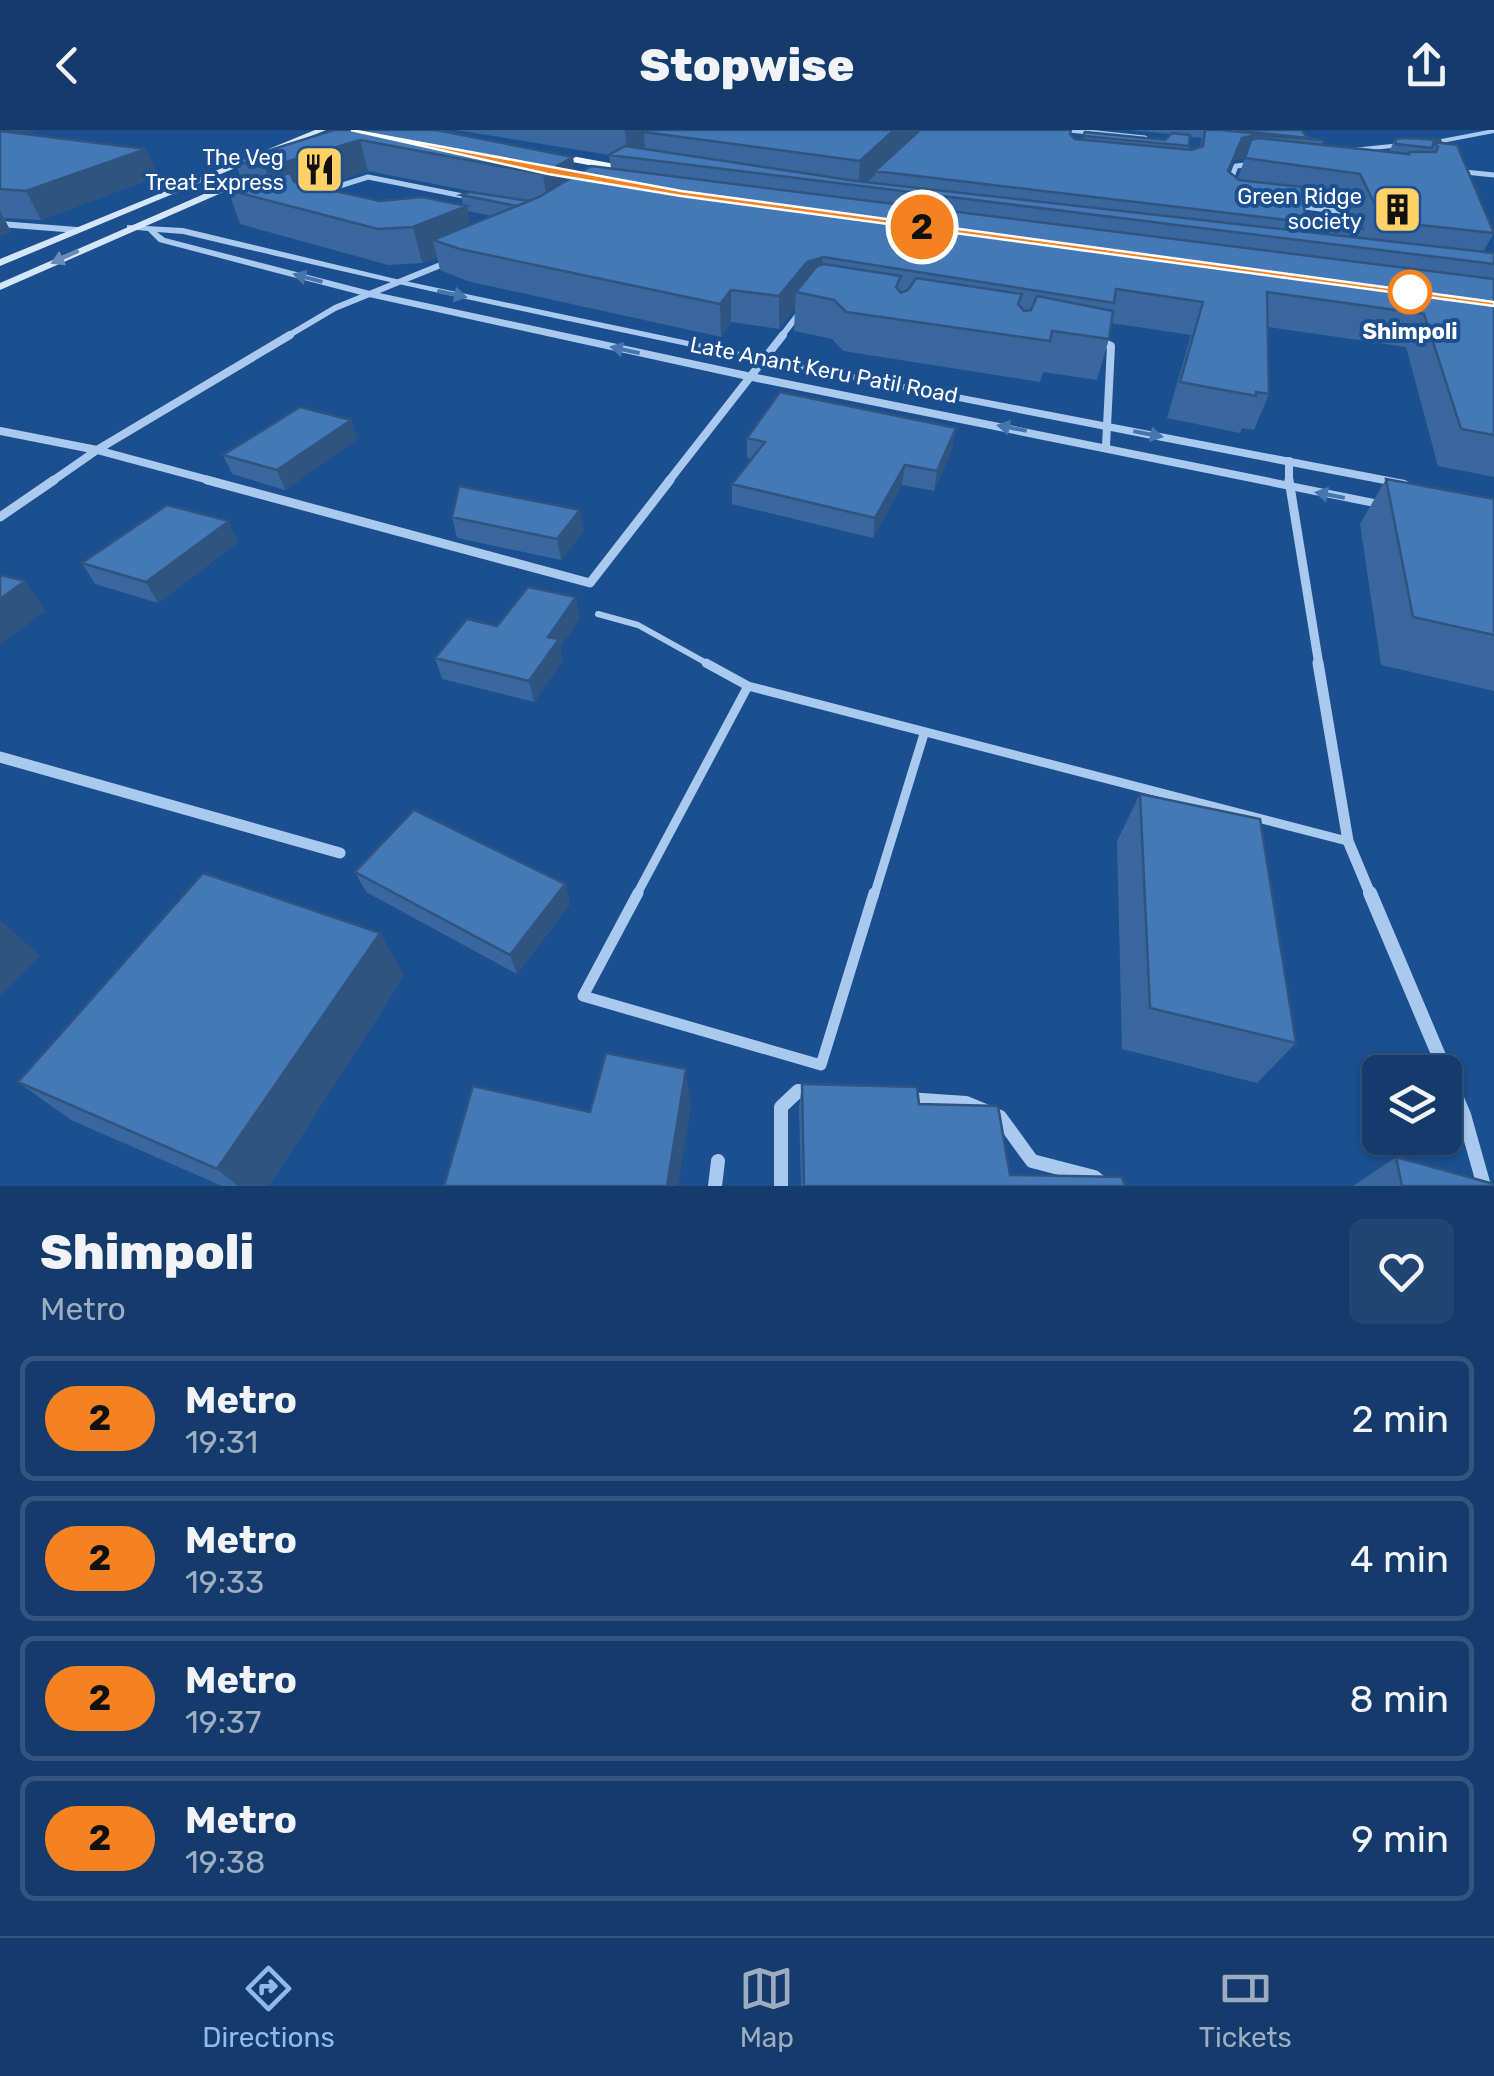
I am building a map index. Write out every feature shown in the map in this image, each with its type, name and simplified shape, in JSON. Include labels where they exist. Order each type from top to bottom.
[{"type":"main road","points":[[0,263],[296,140],[328,134]]},
{"type":"main road","points":[[529,151],[662,174]]},
{"type":"main road","points":[[0,287],[272,167]]},
{"type":"street","points":[[1069,130],[1082,131],[1079,139],[1155,143]]},
{"type":"street","points":[[1342,150],[1371,159]]},
{"type":"street","points":[[610,178],[638,159]]},
{"type":"street","points":[[1232,198],[1226,192],[1236,166],[1266,165]]},
{"type":"street","points":[[1440,169],[1494,174]]},
{"type":"street","points":[[311,195],[373,177],[487,203],[464,201],[454,205]]},
{"type":"street","points":[[1280,204],[1343,212],[1353,241]]},
{"type":"street","points":[[1297,206],[1298,220]]},
{"type":"street","points":[[0,224],[77,230]]},
{"type":"street","name":"Late Anant Keru Patil Road","points":[[130,227],[183,230],[400,283],[764,360],[1420,486]]},
{"type":"street","name":"Late Anant Keru Patil Road","points":[[152,231],[162,240],[370,294],[752,377],[1401,509]]},
{"type":"street","points":[[0,517],[96,450],[336,308],[450,262]]},
{"type":"street","points":[[0,431],[96,450],[590,584],[811,298]]},
{"type":"street","points":[[1080,337],[1111,346],[1106,446]]},
{"type":"street","points":[[1289,461],[1289,486],[1348,840],[1464,1115],[1484,1186]]},
{"type":"street","points":[[0,757],[340,854]]},
{"type":"street","points":[[780,1186],[780,1108],[798,1092],[836,1094]]},
{"type":"street","points":[[891,1098],[966,1103],[1000,1118],[1032,1161],[1094,1177],[1105,1186]]},
{"type":"street","points":[[715,1186],[718,1161]]},
{"type":"lane","points":[[1342,150],[1433,142],[1494,131]]},
{"type":"lane","points":[[598,614],[638,625],[748,686],[1348,840]]},
{"type":"lane","points":[[748,686],[583,996],[821,1065],[924,734]]},
{"type":"building","points":[[334,130],[436,130],[573,157],[543,174],[360,140],[265,168],[235,161]]},
{"type":"building","points":[[646,130],[894,130],[860,161]]},
{"type":"building","points":[[920,130],[1071,130],[1075,139],[1192,150],[1203,146],[1205,130],[1324,140],[1255,135],[1242,138],[1228,171],[1239,180],[1301,187],[1305,214],[1360,222],[1363,229],[875,171]]},
{"type":"building","points":[[1231,130],[1301,130],[1308,138]]},
{"type":"building","points":[[0,131],[146,149],[26,191],[0,189]]},
{"type":"building","points":[[1085,132],[1165,140],[1172,133],[1190,135],[1189,146],[1083,136]]},
{"type":"building","points":[[1395,139],[1440,140],[1441,143],[1434,142],[1432,148],[1396,144]]},
{"type":"building","points":[[1251,140],[1409,154],[1436,152],[1434,142],[1457,145],[1494,233],[1383,221],[1360,174],[1245,158]]},
{"type":"building","points":[[625,146],[856,181],[1494,253],[1494,264],[609,155]]},
{"type":"building","points":[[591,166],[1494,279],[1494,435],[1461,429],[1424,314],[1267,292],[1269,394],[1256,392],[1256,396],[1180,382],[1203,302],[1116,289],[1114,303],[823,257],[807,262],[779,296],[731,290],[720,304],[433,240],[539,197]]},
{"type":"building","points":[[290,173],[294,182],[380,201],[422,197],[467,206],[413,227],[378,229],[228,190]]},
{"type":"building","points":[[470,192],[529,201],[517,206],[461,195]]},
{"type":"building","points":[[817,266],[901,276],[896,287],[901,293],[916,278],[1022,294],[1018,304],[1024,311],[1031,310],[1037,296],[1113,311],[1109,339],[1052,331],[1050,341],[846,312],[834,300],[796,292]]},
{"type":"building","points":[[780,392],[956,428],[937,471],[905,465],[875,518],[732,484],[765,442],[747,438]]},
{"type":"building","points":[[300,407],[351,420],[277,470],[223,455]]},
{"type":"building","points":[[1386,479],[1494,499],[1494,635],[1413,617]]},
{"type":"building","points":[[459,486],[580,510],[557,539],[452,517]]},
{"type":"building","points":[[167,505],[229,521],[146,582],[82,563]]},
{"type":"building","points":[[0,575],[25,581],[0,599]]},
{"type":"building","points":[[528,587],[576,597],[548,637],[559,639],[529,681],[435,658],[467,619],[497,626]]},
{"type":"building","points":[[1140,794],[1260,819],[1296,1043],[1150,1008]]},
{"type":"building","points":[[414,810],[565,884],[510,955],[355,872]]},
{"type":"building","points":[[203,873],[380,933],[217,1169],[18,1082]]},
{"type":"building","points":[[606,1053],[686,1069],[667,1186],[444,1186],[473,1086],[590,1112]]},
{"type":"building","points":[[802,1084],[917,1087],[919,1104],[998,1106],[1010,1175],[1122,1177],[1125,1186],[804,1186]]},
{"type":"building","points":[[1396,1157],[1494,1184],[1494,1186],[1402,1186]]},
{"type":"metro line","name":"2","points":[[354,130],[548,172],[681,193],[1494,302]]},
{"type":"place","name":"The Veg Treat Express","points":[[319,170]]},
{"type":"place","name":"Green Ridge society","points":[[1397,209]]},
{"type":"place","name":"Shimpoli","points":[[1410,292]]}]
